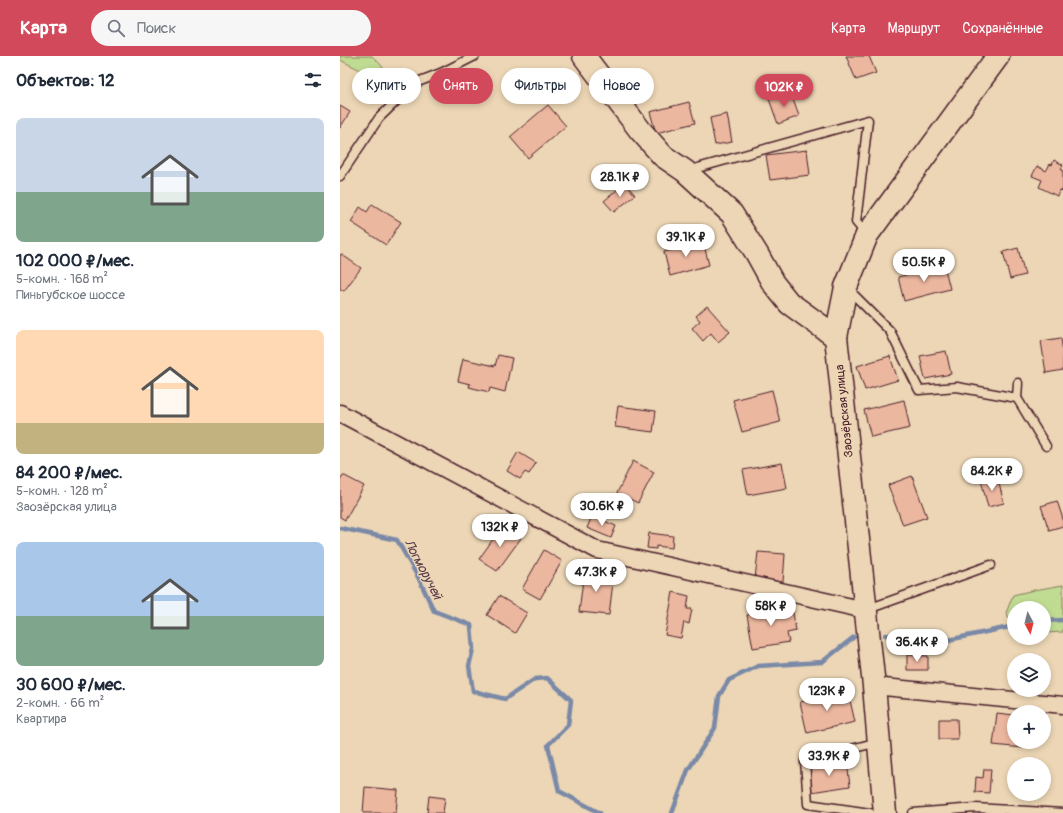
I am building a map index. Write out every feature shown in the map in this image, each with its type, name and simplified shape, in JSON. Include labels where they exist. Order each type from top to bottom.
[{"type":"street","points":[[584,56],[640,130],[663,156],[685,171],[732,214],[773,283],[789,303],[836,337]]},
{"type":"street","name":"Заозёрская улица","points":[[885,813],[874,686],[836,337],[846,287],[866,235],[998,56]]},
{"type":"street","points":[[340,413],[597,550],[865,610]]},
{"type":"street","points":[[874,686],[1063,705]]},
{"type":"lane","points":[[340,176],[379,118],[415,83],[441,73],[475,56]]},
{"type":"lane","points":[[685,171],[868,120],[856,222],[866,235]]},
{"type":"lane","points":[[846,287],[890,331],[919,390],[957,387],[1018,398]]},
{"type":"lane","points":[[1018,383],[1018,398],[1046,446]]},
{"type":"lane","points":[[865,610],[991,565]]},
{"type":"lane","points":[[870,813],[808,804],[805,761],[879,742]]},
{"type":"lane","points":[[913,813],[975,808],[1063,812]]},
{"type":"green space","points":[[340,56],[372,56],[383,68],[356,68],[340,60]]},
{"type":"green space","points":[[1063,585],[1063,632],[1051,633],[1051,601],[1011,601],[1013,595]]},
{"type":"building","points":[[846,56],[869,56],[876,73],[856,80]]},
{"type":"building","points":[[790,91],[799,116],[778,124],[769,99]]},
{"type":"building","points":[[689,102],[695,123],[656,133],[650,112]]},
{"type":"building","points":[[548,105],[566,126],[528,158],[510,137]]},
{"type":"building","points":[[340,106],[350,112],[340,128]]},
{"type":"building","points":[[727,114],[732,142],[715,145],[710,118]]},
{"type":"building","points":[[807,150],[810,175],[770,180],[766,155]]},
{"type":"building","points":[[1054,160],[1063,165],[1061,169],[1063,170],[1063,191],[1060,190],[1057,196],[1039,187],[1042,180],[1032,176],[1037,166],[1046,171],[1050,164],[1052,165]]},
{"type":"building","points":[[625,183],[635,195],[614,212],[604,201]]},
{"type":"building","points":[[372,204],[401,222],[386,245],[351,222],[360,207],[367,212]]},
{"type":"building","points":[[703,241],[709,265],[670,276],[664,252]]},
{"type":"building","points":[[1018,248],[1025,275],[1010,279],[1003,252]]},
{"type":"building","points":[[341,254],[361,268],[344,291],[340,289]]},
{"type":"building","points":[[944,265],[950,289],[904,301],[898,277]]},
{"type":"building","points":[[707,306],[730,332],[718,342],[711,333],[703,341],[692,328],[700,321],[696,316]]},
{"type":"building","points":[[1061,338],[1063,370],[1046,373],[1041,341]]},
{"type":"building","points":[[946,351],[951,374],[925,379],[920,356]]},
{"type":"building","points":[[498,355],[512,358],[505,392],[490,388],[489,392],[469,387],[470,384],[458,381],[463,359],[495,366]]},
{"type":"building","points":[[890,356],[898,380],[865,390],[857,366]]},
{"type":"building","points":[[772,390],[780,422],[742,432],[733,400]]},
{"type":"building","points":[[904,400],[910,428],[871,437],[864,410]]},
{"type":"building","points":[[618,406],[656,411],[653,432],[615,427]]},
{"type":"building","points":[[518,452],[536,463],[529,474],[525,472],[520,479],[507,471]]},
{"type":"building","points":[[633,461],[654,472],[638,503],[617,493]]},
{"type":"building","points":[[782,463],[787,488],[748,495],[743,470]]},
{"type":"building","points":[[343,475],[364,486],[345,520],[340,517],[340,480]]},
{"type":"building","points":[[912,476],[927,517],[903,525],[888,485]]},
{"type":"building","points":[[997,476],[1004,503],[988,507],[981,480]]},
{"type":"building","points":[[1057,501],[1063,519],[1063,526],[1049,530],[1041,506]]},
{"type":"building","points":[[592,516],[616,526],[611,538],[587,528]]},
{"type":"building","points":[[503,525],[521,538],[497,571],[479,559]]},
{"type":"building","points":[[649,533],[673,536],[672,548],[656,546],[656,549],[647,548]]},
{"type":"building","points":[[544,550],[562,561],[540,599],[522,589]]},
{"type":"building","points":[[758,552],[785,554],[783,582],[755,579]]},
{"type":"building","points":[[584,571],[614,574],[609,615],[579,612]]},
{"type":"building","points":[[673,592],[689,596],[687,609],[692,609],[689,624],[684,622],[681,638],[665,635]]},
{"type":"building","points":[[499,596],[527,613],[515,633],[487,615]]},
{"type":"building","points":[[792,607],[796,631],[787,633],[789,642],[753,648],[747,615]]},
{"type":"building","points":[[907,655],[928,656],[928,670],[907,670]]},
{"type":"building","points":[[848,692],[855,722],[807,733],[800,702]]},
{"type":"building","points":[[997,713],[1007,714],[1007,746],[993,745]]},
{"type":"building","points":[[939,719],[957,719],[958,739],[939,739]]},
{"type":"building","points":[[847,762],[850,786],[811,792],[807,768]]},
{"type":"building","points":[[984,769],[991,769],[989,793],[975,792],[976,777],[983,778]]},
{"type":"building","points":[[365,787],[398,790],[396,813],[363,813]]},
{"type":"building","points":[[429,796],[445,798],[443,813],[427,813]]},
{"type":"waterway","name":"Логморучей","points":[[340,528],[397,540],[419,579],[434,611],[471,625],[473,649],[469,666],[473,691],[505,699],[535,679],[547,678],[571,700],[568,725],[548,745],[559,791],[600,813]]},
{"type":"waterway","name":"Логморучей","points":[[1051,621],[1063,620]]},
{"type":"waterway","name":"Логморучей","points":[[885,635],[911,637],[939,642],[1007,627]]},
{"type":"waterway","name":"Логморучей","points":[[672,813],[688,770],[715,728],[719,696],[729,680],[758,666],[822,662],[854,637]]}]
